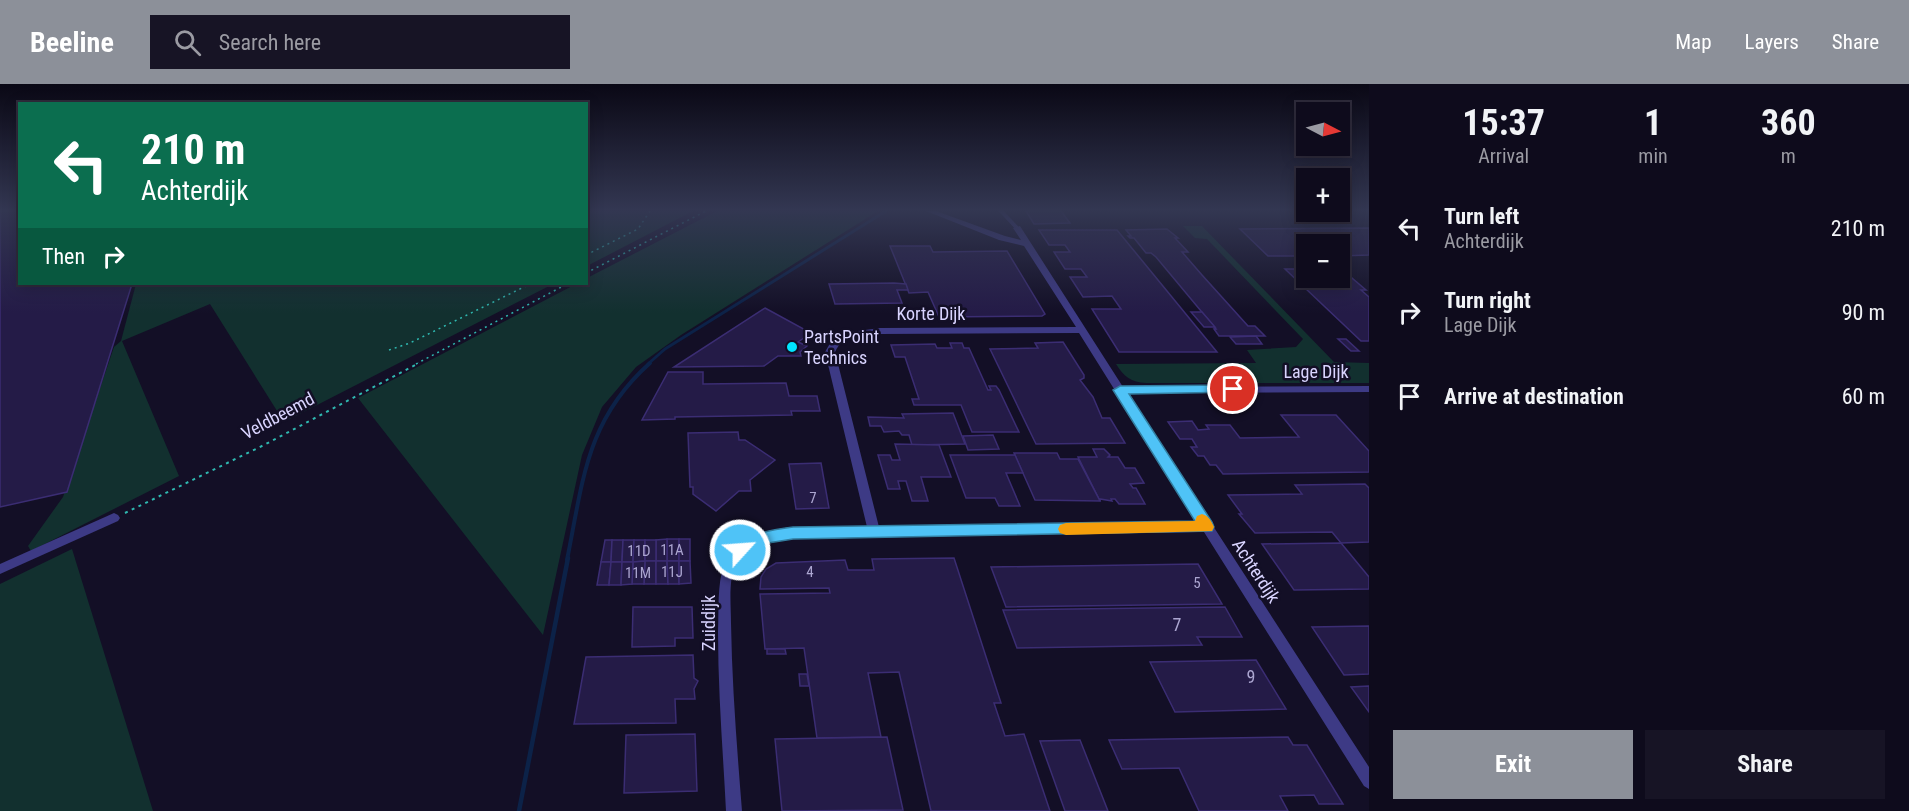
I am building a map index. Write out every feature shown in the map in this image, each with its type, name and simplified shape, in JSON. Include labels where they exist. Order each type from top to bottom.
[{"type":"street","name":"Achterdijk","points":[[1028,245],[1369,781]]},
{"type":"street","name":"Korte Dijk","points":[[873,532],[830,352],[835,342],[846,335],[880,331],[1083,330]]},
{"type":"street","name":"Lage Dijk","points":[[1120,390],[1369,389]]},
{"type":"street","points":[[0,569],[114,518]]},
{"type":"street","name":"Zuiddijk","points":[[734,811],[725,610],[728,566],[740,550],[766,537],[793,533],[1207,527]]},
{"type":"path","points":[[588,254],[606,245]]},
{"type":"path","points":[[588,272],[640,245]]},
{"type":"path","points":[[389,350],[410,343],[528,285]]},
{"type":"path","name":"Veldbeemd","points":[[114,518],[264,445],[565,285]]},
{"type":"green space","points":[[588,245],[628,245],[588,265]]},
{"type":"green space","points":[[651,245],[824,245],[681,335],[636,367],[602,407],[582,455],[543,635],[358,398],[574,285],[588,285],[588,277]]},
{"type":"green space","points":[[1213,245],[1220,245],[1334,362],[1369,363],[1369,383],[1146,383],[1132,380],[1116,364],[1256,363],[1247,350],[1296,347],[1303,339]]},
{"type":"green space","points":[[136,285],[551,285],[284,422],[210,304],[122,341],[179,476],[31,551],[28,546],[63,497],[114,347],[121,341]]},
{"type":"green space","points":[[72,549],[153,811],[0,811],[0,584]]},
{"type":"building","points":[[0,245],[18,245],[18,285],[132,285],[67,492],[0,507]]},
{"type":"building","points":[[1049,245],[1129,245],[1217,352],[1119,352],[1092,309],[1121,309],[1112,296],[1083,297],[1070,277],[1087,277],[1081,269],[1065,269],[1054,252],[1070,252],[1065,245]]},
{"type":"building","points":[[1140,245],[1181,245],[1188,252],[1182,252],[1248,326],[1255,326],[1265,336],[1219,336],[1214,329],[1216,329],[1156,257],[1151,253],[1146,253]]},
{"type":"building","points":[[1257,245],[1296,245],[1296,256],[1268,256]]},
{"type":"building","points":[[1350,245],[1369,245],[1369,255],[1350,256]]},
{"type":"building","points":[[890,246],[930,246],[933,252],[1007,251],[1045,314],[1042,316],[939,317],[928,292],[909,293]]},
{"type":"building","points":[[1285,269],[1296,269],[1296,279]]},
{"type":"building","points":[[1350,276],[1366,290],[1361,290],[1369,297],[1369,341],[1361,341],[1305,288],[1350,288]]},
{"type":"building","points":[[829,284],[906,284],[908,290],[897,290],[902,303],[835,304]]},
{"type":"building","points":[[765,308],[811,333],[798,342],[807,346],[800,352],[801,356],[778,356],[764,366],[674,367]]},
{"type":"building","points":[[1191,312],[1202,312],[1215,327],[1204,327]]},
{"type":"building","points":[[1256,336],[1262,344],[1236,344],[1230,337]]},
{"type":"building","points":[[1338,339],[1346,339],[1359,351],[1351,351]]},
{"type":"building","points":[[1063,342],[1084,375],[1084,378],[1080,380],[1093,397],[1102,418],[1110,418],[1125,443],[1036,444],[990,349],[1038,348],[1035,343]]},
{"type":"building","points":[[950,343],[962,343],[964,348],[969,348],[988,390],[991,390],[989,386],[996,386],[999,390],[1019,432],[972,432],[961,405],[914,405],[912,399],[919,399],[905,357],[895,357],[891,345],[935,344],[937,348],[952,348]]},
{"type":"building","points":[[668,372],[703,372],[703,384],[786,383],[789,396],[817,396],[820,411],[791,411],[792,415],[675,417],[675,419],[642,420]]},
{"type":"building","points":[[953,413],[965,444],[912,445],[909,435],[902,435],[899,431],[884,432],[881,426],[870,426],[868,417],[904,418],[902,414]]},
{"type":"building","points":[[1281,415],[1336,415],[1369,451],[1369,472],[1223,474],[1216,465],[1210,465],[1204,456],[1198,456],[1191,447],[1197,447],[1192,439],[1180,439],[1168,422],[1192,421],[1198,430],[1209,429],[1206,425],[1230,425],[1240,438],[1299,437]]},
{"type":"building","points":[[738,432],[739,440],[745,440],[775,460],[750,480],[751,491],[739,491],[716,511],[693,494],[693,487],[690,487],[688,433]]},
{"type":"building","points":[[993,435],[999,449],[968,450],[963,436]]},
{"type":"building","points":[[895,444],[939,445],[951,477],[921,477],[928,501],[912,501],[906,481],[898,481],[900,489],[888,489],[878,455],[890,455],[892,460],[900,460]]},
{"type":"building","points":[[1093,449],[1104,449],[1110,455],[1108,457],[1118,457],[1125,468],[1135,468],[1144,483],[1130,484],[1136,488],[1145,504],[1119,504],[1115,499],[1111,499],[1112,501],[1100,499],[1100,501],[1078,457],[1097,457]]},
{"type":"building","points":[[1014,453],[1057,453],[1060,459],[1078,459],[1100,501],[1035,500]]},
{"type":"building","points":[[950,455],[1015,455],[1023,473],[1006,473],[1020,506],[999,506],[995,498],[966,498]]},
{"type":"building","points":[[821,463],[829,508],[796,509],[789,464]]},
{"type":"building","points":[[1365,484],[1369,488],[1369,542],[1341,543],[1332,532],[1255,533],[1239,514],[1242,514],[1228,495],[1302,494],[1295,485]]},
{"type":"building","points":[[667,539],[679,539],[679,561],[667,561]]},
{"type":"building","points":[[667,539],[667,561],[656,561],[656,540]]},
{"type":"building","points":[[679,539],[690,539],[690,561],[679,561]]},
{"type":"building","points":[[605,540],[612,540],[611,562],[601,562]]},
{"type":"building","points":[[612,540],[623,540],[622,562],[611,562]]},
{"type":"building","points":[[623,540],[634,540],[633,562],[622,562]]},
{"type":"building","points":[[634,540],[645,540],[645,561],[633,562]]},
{"type":"building","points":[[645,540],[656,540],[656,561],[645,561]]},
{"type":"building","points":[[1341,543],[1369,577],[1369,589],[1294,590],[1262,544]]},
{"type":"building","points":[[954,558],[1001,703],[994,703],[1005,736],[1024,734],[1050,811],[931,811],[899,672],[868,673],[881,737],[817,738],[804,648],[765,649],[760,594],[830,593],[829,588],[760,589],[761,577],[766,569],[776,563],[845,560],[848,570],[874,570],[872,559]]},
{"type":"building","points":[[645,561],[656,561],[656,584],[644,584]]},
{"type":"building","points":[[645,561],[644,584],[632,584],[633,562]]},
{"type":"building","points":[[656,561],[667,561],[668,584],[656,584]]},
{"type":"building","points":[[667,561],[679,561],[679,584],[668,584]]},
{"type":"building","points":[[679,561],[690,561],[691,583],[679,584]]},
{"type":"building","points":[[601,562],[611,562],[609,585],[597,585]]},
{"type":"building","points":[[611,562],[622,562],[621,585],[609,585]]},
{"type":"building","points":[[622,562],[633,562],[632,584],[621,585]]},
{"type":"building","points":[[1198,564],[1222,604],[1006,607],[991,567]]},
{"type":"building","points":[[633,607],[692,607],[693,638],[675,638],[675,646],[632,647]]},
{"type":"building","points":[[1225,607],[1242,637],[1197,637],[1202,645],[1017,648],[1003,610]]},
{"type":"building","points":[[1369,626],[1369,674],[1344,675],[1312,627]]},
{"type":"building","points":[[767,649],[785,649],[786,654],[767,654]]},
{"type":"building","points":[[693,655],[694,678],[698,681],[694,689],[695,699],[675,699],[676,723],[574,724],[586,657]]},
{"type":"building","points":[[1256,660],[1286,709],[1175,712],[1150,662]]},
{"type":"building","points":[[799,674],[807,674],[809,686],[800,686]]},
{"type":"building","points":[[1369,686],[1369,712],[1351,687]]},
{"type":"building","points":[[695,734],[697,791],[624,793],[626,735]]},
{"type":"building","points":[[887,737],[903,810],[782,811],[775,739]]},
{"type":"building","points":[[1288,737],[1293,745],[1307,745],[1343,804],[1319,804],[1314,795],[1280,796],[1288,811],[1199,811],[1179,768],[1122,769],[1109,740]]},
{"type":"building","points":[[1080,740],[1108,811],[1065,811],[1040,741]]},
{"type":"waterway","points":[[648,364],[665,349],[832,245]]},
{"type":"waterway","points":[[567,560],[590,453],[612,407],[650,363]]},
{"type":"waterway","points":[[519,811],[568,558]]},
{"type":"slow traffic","points":[[1066,529],[1207,527],[1202,520]]},
{"type":"place","name":"PartsPoint Technics","points":[[792,347]]},
{"type":"route","points":[[740,550],[766,537],[793,533],[1207,527],[1120,390],[1233,389]]}]
